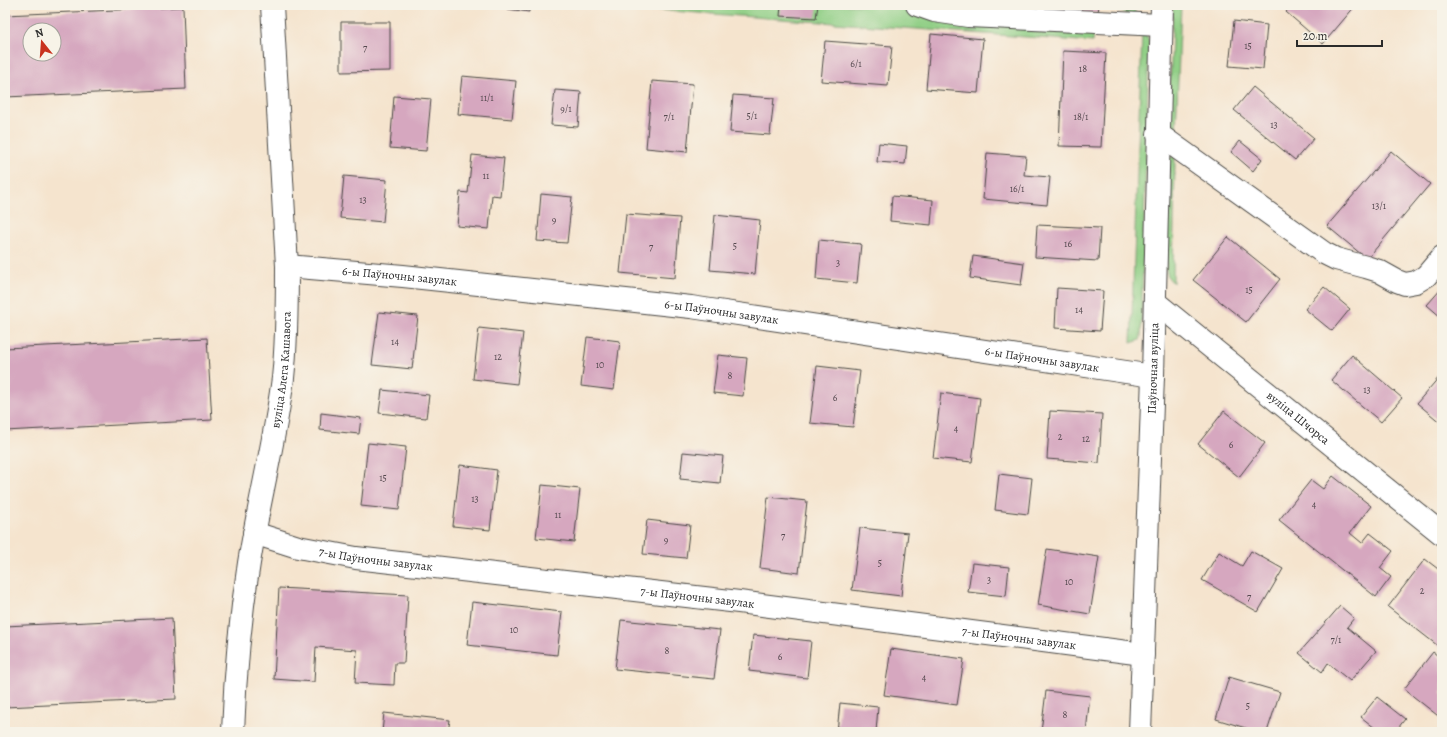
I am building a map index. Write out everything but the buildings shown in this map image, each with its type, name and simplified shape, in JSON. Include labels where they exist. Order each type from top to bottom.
[{"type":"street","name":"вуліца Алега Кашавога","points":[[233,732],[236,663],[254,533],[274,438],[283,376],[287,309],[287,266],[272,5]]},
{"type":"street","points":[[917,5],[934,11],[968,16],[1161,15]]},
{"type":"street","name":"Паўночная вуліца","points":[[1140,732],[1153,376],[1161,15]]},
{"type":"street","points":[[1158,134],[1324,253],[1336,259],[1366,267],[1405,284],[1416,282],[1426,276],[1442,257]]},
{"type":"street","name":"6-ы Паўночны завулак","points":[[287,266],[403,276],[691,307],[1153,376]]},
{"type":"street","name":"вуліца Шчорса","points":[[1155,302],[1442,534]]},
{"type":"street","name":"7-ы Паўночны завулак","points":[[254,533],[298,547],[356,558],[723,600],[1143,654]]},
{"type":"green space","points":[[658,5],[896,5],[926,16],[1132,32],[1132,36],[1094,33],[1093,42],[658,10]]},
{"type":"green space","points":[[1120,5],[1135,5],[1135,17],[1127,15],[1123,12]]},
{"type":"green space","points":[[1173,5],[1181,5],[1176,130],[1171,126],[1169,120]]},
{"type":"green space","points":[[1142,33],[1147,36],[1149,41],[1141,336],[1140,340],[1131,343]]},
{"type":"green space","points":[[1171,157],[1175,157],[1173,283],[1168,277],[1166,269],[1169,159]]}]
